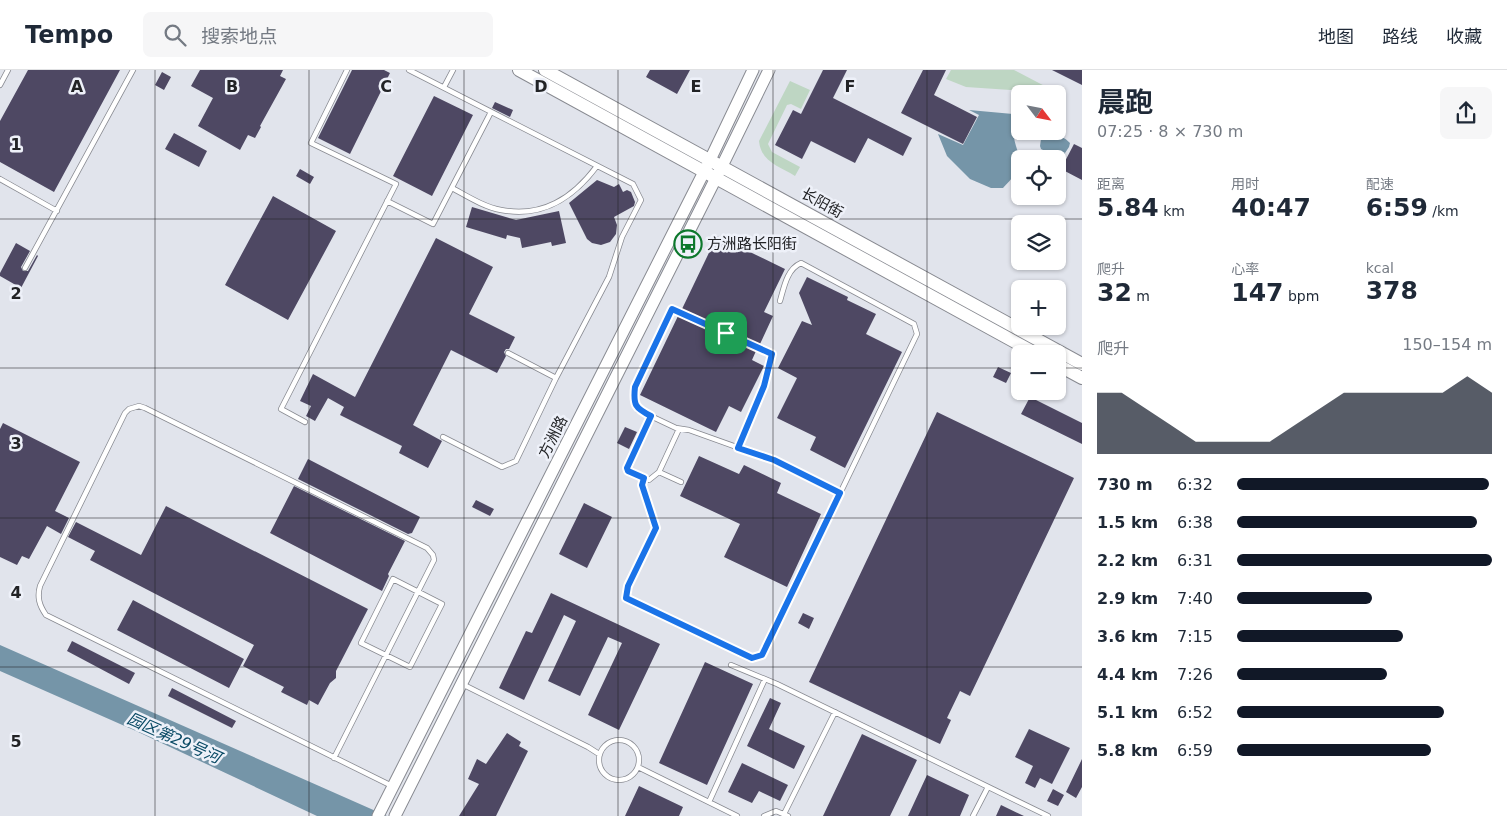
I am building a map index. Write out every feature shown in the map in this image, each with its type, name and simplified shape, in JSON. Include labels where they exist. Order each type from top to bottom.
[{"type":"main road","name":"长阳街","points":[[519,70],[1021,345]]},
{"type":"main road","name":"长阳街","points":[[545,70],[1082,364]]},
{"type":"main road","name":"方洲路","points":[[380,813],[704,172],[753,70]]},
{"type":"main road","name":"方洲路","points":[[395,816],[769,70]]},
{"type":"main road","points":[[1066,369],[1082,378]]},
{"type":"lane","points":[[0,85],[8,70]]},
{"type":"lane","points":[[25,268],[133,70]]},
{"type":"lane","points":[[306,422],[281,409],[396,184],[311,143],[348,70]]},
{"type":"lane","points":[[409,70],[634,184],[641,200],[622,237],[608,276],[516,461],[502,467],[443,437]]},
{"type":"lane","points":[[444,87],[453,70]]},
{"type":"lane","points":[[387,201],[433,224],[491,112]]},
{"type":"lane","points":[[452,188],[500,210],[523,212],[544,209],[565,199],[584,183],[597,166]]},
{"type":"lane","points":[[0,179],[57,211]]},
{"type":"lane","points":[[644,478],[642,485],[656,528],[628,586],[626,598],[752,658],[762,655],[917,334],[914,324],[801,263],[795,266],[788,277],[780,300]]},
{"type":"lane","points":[[738,448],[764,386],[772,354],[672,309],[635,387],[634,401],[638,410],[679,429],[689,430],[738,448],[774,460],[840,493]]},
{"type":"lane","points":[[508,353],[556,378]]},
{"type":"lane","points":[[334,758],[434,560],[433,555],[427,548],[145,408],[139,406],[129,410],[125,413],[40,586],[38,597],[41,608],[46,615],[334,758],[394,786]]},
{"type":"lane","points":[[651,416],[627,468],[628,471],[649,480],[659,472],[679,429]]},
{"type":"lane","points":[[659,472],[681,482]]},
{"type":"lane","points":[[393,579],[418,592],[442,604],[410,667],[361,642],[393,579]]},
{"type":"lane","points":[[731,664],[1048,816]]},
{"type":"lane","points":[[709,802],[765,679]]},
{"type":"lane","points":[[462,684],[599,754]]},
{"type":"lane","points":[[764,816],[776,812],[786,815],[834,712]]},
{"type":"lane","points":[[619,740],[631,744],[638,754],[638,767],[630,777],[618,781],[606,777],[599,767],[599,754],[607,744],[619,740]]},
{"type":"lane","points":[[638,767],[737,816]]},
{"type":"lane","points":[[973,816],[988,787]]},
{"type":"green space","points":[[951,70],[1014,70],[1043,85],[1011,85],[1011,90],[966,87],[946,79]]},
{"type":"green space","points":[[790,81],[810,90],[801,109],[791,104],[787,105],[768,144],[772,152],[800,167],[795,176],[767,159],[760,148],[759,141]]},
{"type":"water","points":[[969,110],[1011,114],[1011,140],[1015,140],[1018,150],[1011,150],[1011,179],[1003,188],[991,188],[970,179],[947,156],[938,134],[963,145],[979,115]]},
{"type":"water","points":[[1041,140],[1066,140],[1070,143],[1066,152],[1043,150],[1040,146]]},
{"type":"water","name":"园区第29号河","points":[[0,645],[387,816],[317,816],[136,731],[0,671]]},
{"type":"building","points":[[28,70],[120,70],[54,192],[0,162],[0,121]]},
{"type":"building","points":[[200,70],[283,70],[280,76],[286,79],[261,127],[255,138],[248,135],[240,150],[198,126],[213,98],[191,86]]},
{"type":"building","points":[[352,70],[384,70],[390,73],[350,154],[318,138]]},
{"type":"building","points":[[650,70],[690,70],[677,94],[646,77]]},
{"type":"building","points":[[823,70],[847,70],[833,98],[912,138],[903,156],[868,138],[855,163],[811,141],[802,159],[775,145],[793,110],[801,114]]},
{"type":"building","points":[[923,70],[946,70],[934,95],[977,117],[963,144],[901,113]]},
{"type":"building","points":[[1052,70],[1082,70],[1082,85]]},
{"type":"building","points":[[162,72],[171,77],[164,90],[155,85]]},
{"type":"building","points":[[434,96],[473,115],[432,196],[393,176]]},
{"type":"building","points":[[495,102],[513,110],[510,117],[492,108]]},
{"type":"building","points":[[174,133],[207,151],[199,167],[165,149]]},
{"type":"building","points":[[1074,144],[1082,148],[1082,180],[1066,172],[1066,159]]},
{"type":"building","points":[[300,169],[314,177],[310,184],[296,176]]},
{"type":"building","points":[[597,180],[614,187],[619,184],[623,192],[627,190],[631,192],[635,202],[634,206],[614,217],[617,225],[616,234],[610,242],[601,245],[592,243],[587,239],[569,203]]},
{"type":"building","points":[[273,196],[336,231],[288,320],[225,285]]},
{"type":"building","points":[[472,207],[516,220],[559,211],[566,243],[552,246],[551,242],[522,248],[520,238],[507,235],[506,239],[466,227]]},
{"type":"building","points":[[717,236],[785,269],[764,312],[773,316],[760,344],[682,309]]},
{"type":"building","points":[[436,238],[493,267],[469,314],[515,337],[509,349],[506,349],[504,352],[506,356],[497,373],[451,350],[413,425],[442,441],[428,468],[399,453],[402,446],[340,415],[344,407],[328,398],[315,421],[306,416],[311,406],[300,401],[313,374],[355,397]]},
{"type":"building","points":[[16,243],[30,251],[21,267],[23,271],[28,271],[38,256],[21,288],[0,276]]},
{"type":"building","points":[[807,277],[848,297],[847,300],[876,314],[866,334],[902,352],[845,468],[810,450],[816,437],[777,418],[797,378],[778,368],[802,321],[812,325],[799,293]]},
{"type":"building","points":[[678,316],[756,351],[752,360],[764,366],[741,412],[729,406],[716,432],[640,395]]},
{"type":"building","points":[[998,367],[1011,373],[1006,383],[993,377]]},
{"type":"building","points":[[1028,400],[1036,400],[1082,423],[1082,444],[1021,414]]},
{"type":"building","points":[[937,412],[1074,478],[970,696],[960,691],[947,718],[951,720],[940,744],[809,682]]},
{"type":"building","points":[[3,423],[80,462],[55,511],[69,518],[61,534],[47,526],[29,559],[22,556],[17,565],[0,557],[0,429]]},
{"type":"building","points":[[625,427],[637,432],[629,449],[617,443]]},
{"type":"building","points":[[699,456],[739,474],[744,465],[781,483],[777,493],[821,514],[787,587],[724,557],[740,524],[680,496]]},
{"type":"building","points":[[308,459],[420,517],[412,533],[408,534],[298,479]]},
{"type":"building","points":[[294,486],[405,541],[388,574],[389,576],[382,591],[270,533]]},
{"type":"building","points":[[476,500],[494,509],[490,516],[472,507]]},
{"type":"building","points":[[584,503],[612,517],[587,568],[559,554]]},
{"type":"building","points":[[166,506],[368,609],[336,671],[336,678],[330,683],[318,705],[309,700],[307,705],[281,692],[284,687],[243,666],[254,645],[90,560],[95,551],[68,537],[76,522],[141,555]]},
{"type":"building","points":[[551,593],[660,644],[619,730],[588,715],[622,643],[608,637],[580,696],[548,681],[576,621],[564,615],[524,700],[499,688],[526,631],[532,633]]},
{"type":"building","points":[[133,600],[244,659],[229,688],[117,630]]},
{"type":"building","points":[[803,613],[814,618],[809,629],[798,623]]},
{"type":"building","points":[[72,641],[135,673],[129,684],[67,651]]},
{"type":"building","points":[[705,662],[753,684],[707,785],[659,763]]},
{"type":"building","points":[[172,688],[236,721],[232,728],[168,696]]},
{"type":"building","points":[[770,698],[781,703],[769,729],[805,746],[794,769],[747,746]]},
{"type":"building","points":[[1029,729],[1070,748],[1052,784],[1040,778],[1035,788],[1025,783],[1033,766],[1015,757]]},
{"type":"building","points":[[507,733],[521,742],[519,746],[528,751],[496,816],[459,816],[479,784],[468,779],[477,759],[486,764]]},
{"type":"building","points":[[862,734],[917,760],[890,816],[823,816]]},
{"type":"building","points":[[1082,759],[1082,787],[1076,798],[1066,792]]},
{"type":"building","points":[[742,763],[788,785],[780,801],[759,791],[752,803],[728,792]]},
{"type":"building","points":[[927,775],[969,795],[960,816],[908,816]]},
{"type":"building","points":[[639,786],[683,807],[679,816],[625,816]]},
{"type":"building","points":[[1053,789],[1064,795],[1058,806],[1047,801]]},
{"type":"building","points":[[1001,805],[1024,816],[996,816]]},
{"type":"place","name":"方洲路长阳街","points":[[688,244]]},
{"type":"route","points":[[672,309],[726,333],[772,354],[764,386],[738,448],[774,460],[840,493],[762,655],[752,658],[626,598],[628,586],[656,528],[642,485],[644,478],[628,471],[627,468],[651,416],[638,410],[634,401],[635,387],[672,309]]}]
